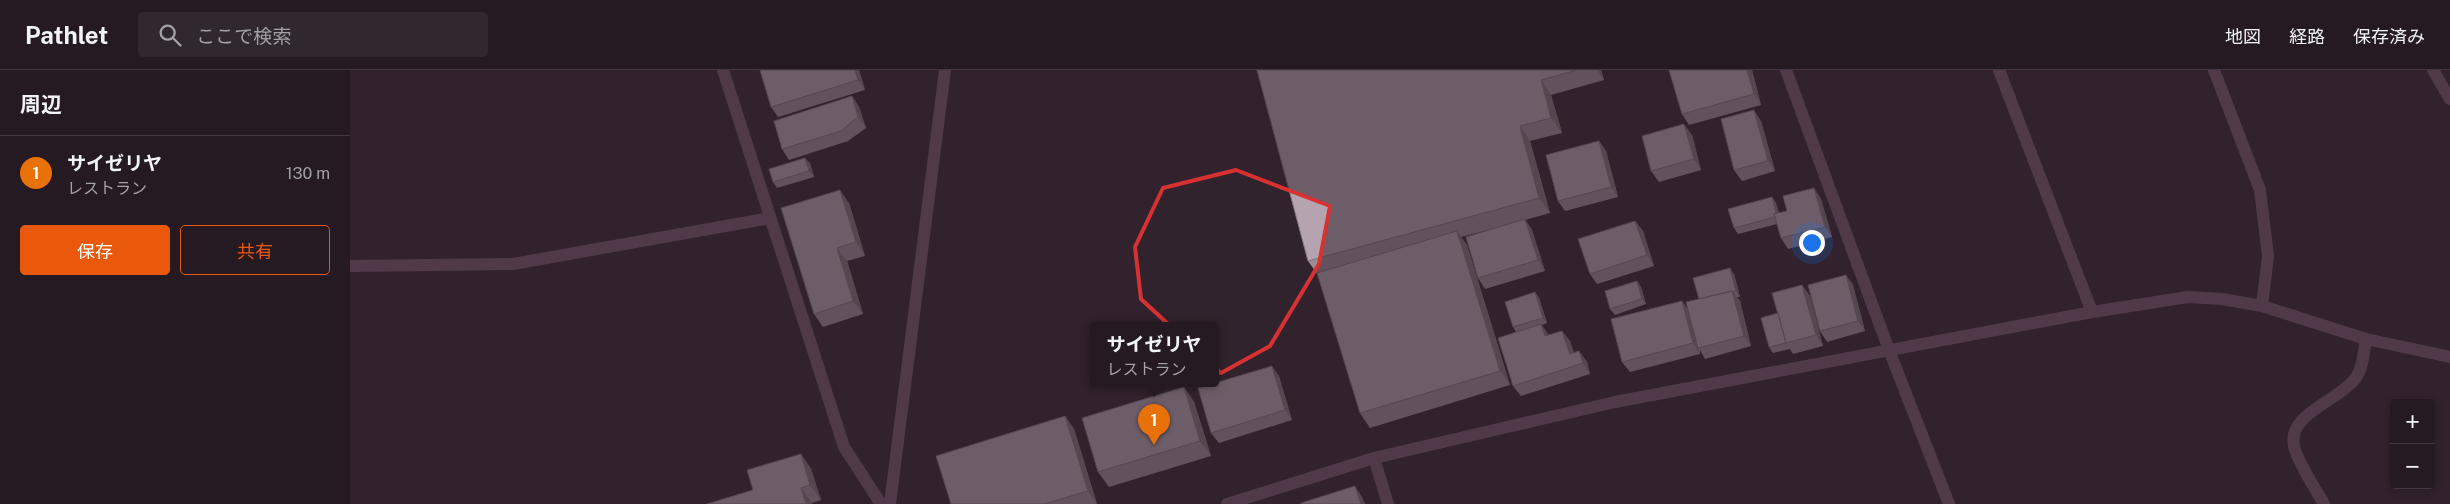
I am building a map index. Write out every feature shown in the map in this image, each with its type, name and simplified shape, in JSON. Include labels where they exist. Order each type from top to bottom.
[{"type":"street","points":[[723,70],[844,447],[881,504]]},
{"type":"street","points":[[890,504],[945,70]]},
{"type":"street","points":[[1786,70],[1889,350],[1950,504]]},
{"type":"street","points":[[1999,70],[2092,312]]},
{"type":"street","points":[[2214,70],[2260,190],[2268,256],[2262,306]]},
{"type":"street","points":[[2433,70],[2450,99]]},
{"type":"street","points":[[350,266],[513,264],[770,218]]},
{"type":"street","points":[[1227,504],[1374,458],[1615,402],[2092,312],[2188,297],[2222,299],[2262,306],[2366,339],[2450,357]]},
{"type":"street","points":[[2324,504],[2294,447],[2293,432],[2302,419],[2335,396],[2355,379],[2362,361],[2366,339]]},
{"type":"street","points":[[1374,458],[1388,504]]},
{"type":"highlighted area","points":[[1236,170],[1330,206],[1319,264],[1270,346],[1221,373],[1141,299],[1135,247],[1163,188]]},
{"type":"building","points":[[760,70],[855,70],[858,80],[771,107]]},
{"type":"building","points":[[1257,70],[1577,70],[1541,80],[1551,118],[1520,126],[1539,198],[1308,261]]},
{"type":"building","points":[[1669,70],[1747,70],[1754,94],[1682,114]]},
{"type":"building","points":[[852,96],[858,117],[841,131],[782,149],[774,121]]},
{"type":"building","points":[[1754,110],[1768,161],[1734,170],[1721,119]]},
{"type":"building","points":[[1684,124],[1694,159],[1651,171],[1642,136]]},
{"type":"building","points":[[1599,141],[1611,187],[1558,201],[1546,155]]},
{"type":"building","points":[[805,158],[809,171],[773,182],[769,169]]},
{"type":"building","points":[[1814,188],[1825,227],[1781,238],[1774,214],[1787,211],[1783,196]]},
{"type":"building","points":[[840,190],[856,242],[837,248],[853,301],[814,314],[781,208]]},
{"type":"building","points":[[1772,197],[1776,213],[1774,214],[1775,217],[1734,228],[1728,209]]},
{"type":"building","points":[[1525,219],[1538,260],[1478,278],[1466,237]]},
{"type":"building","points":[[1635,221],[1647,255],[1590,274],[1578,239]]},
{"type":"building","points":[[1457,231],[1500,371],[1360,413],[1317,273]]},
{"type":"building","points":[[1730,268],[1736,291],[1699,299],[1693,278]]},
{"type":"building","points":[[1846,275],[1858,321],[1820,331],[1808,285]]},
{"type":"building","points":[[1637,281],[1642,299],[1610,309],[1605,291]]},
{"type":"building","points":[[1802,285],[1816,335],[1786,343],[1772,293]]},
{"type":"building","points":[[1732,291],[1744,336],[1698,348],[1686,302]]},
{"type":"building","points":[[1535,292],[1543,318],[1513,327],[1505,302]]},
{"type":"building","points":[[1682,301],[1693,343],[1622,362],[1611,319]]},
{"type":"building","points":[[1778,313],[1786,343],[1769,347],[1761,318]]},
{"type":"building","points":[[1541,324],[1545,336],[1562,331],[1570,354],[1579,351],[1583,363],[1513,386],[1498,338]]},
{"type":"building","points":[[1272,366],[1285,410],[1211,433],[1198,388],[1219,387],[1219,382]]},
{"type":"building","points":[[1184,387],[1200,441],[1098,472],[1082,418]]},
{"type":"building","points":[[1065,416],[1088,491],[1044,504],[951,504],[936,456]]},
{"type":"building","points":[[801,454],[810,485],[801,488],[806,504],[707,504],[753,490],[747,470]]},
{"type":"building","points":[[1355,486],[1361,504],[1301,504],[1301,503]]},
{"type":"place","name":"サイゼリヤ","points":[[1154,445]]}]
